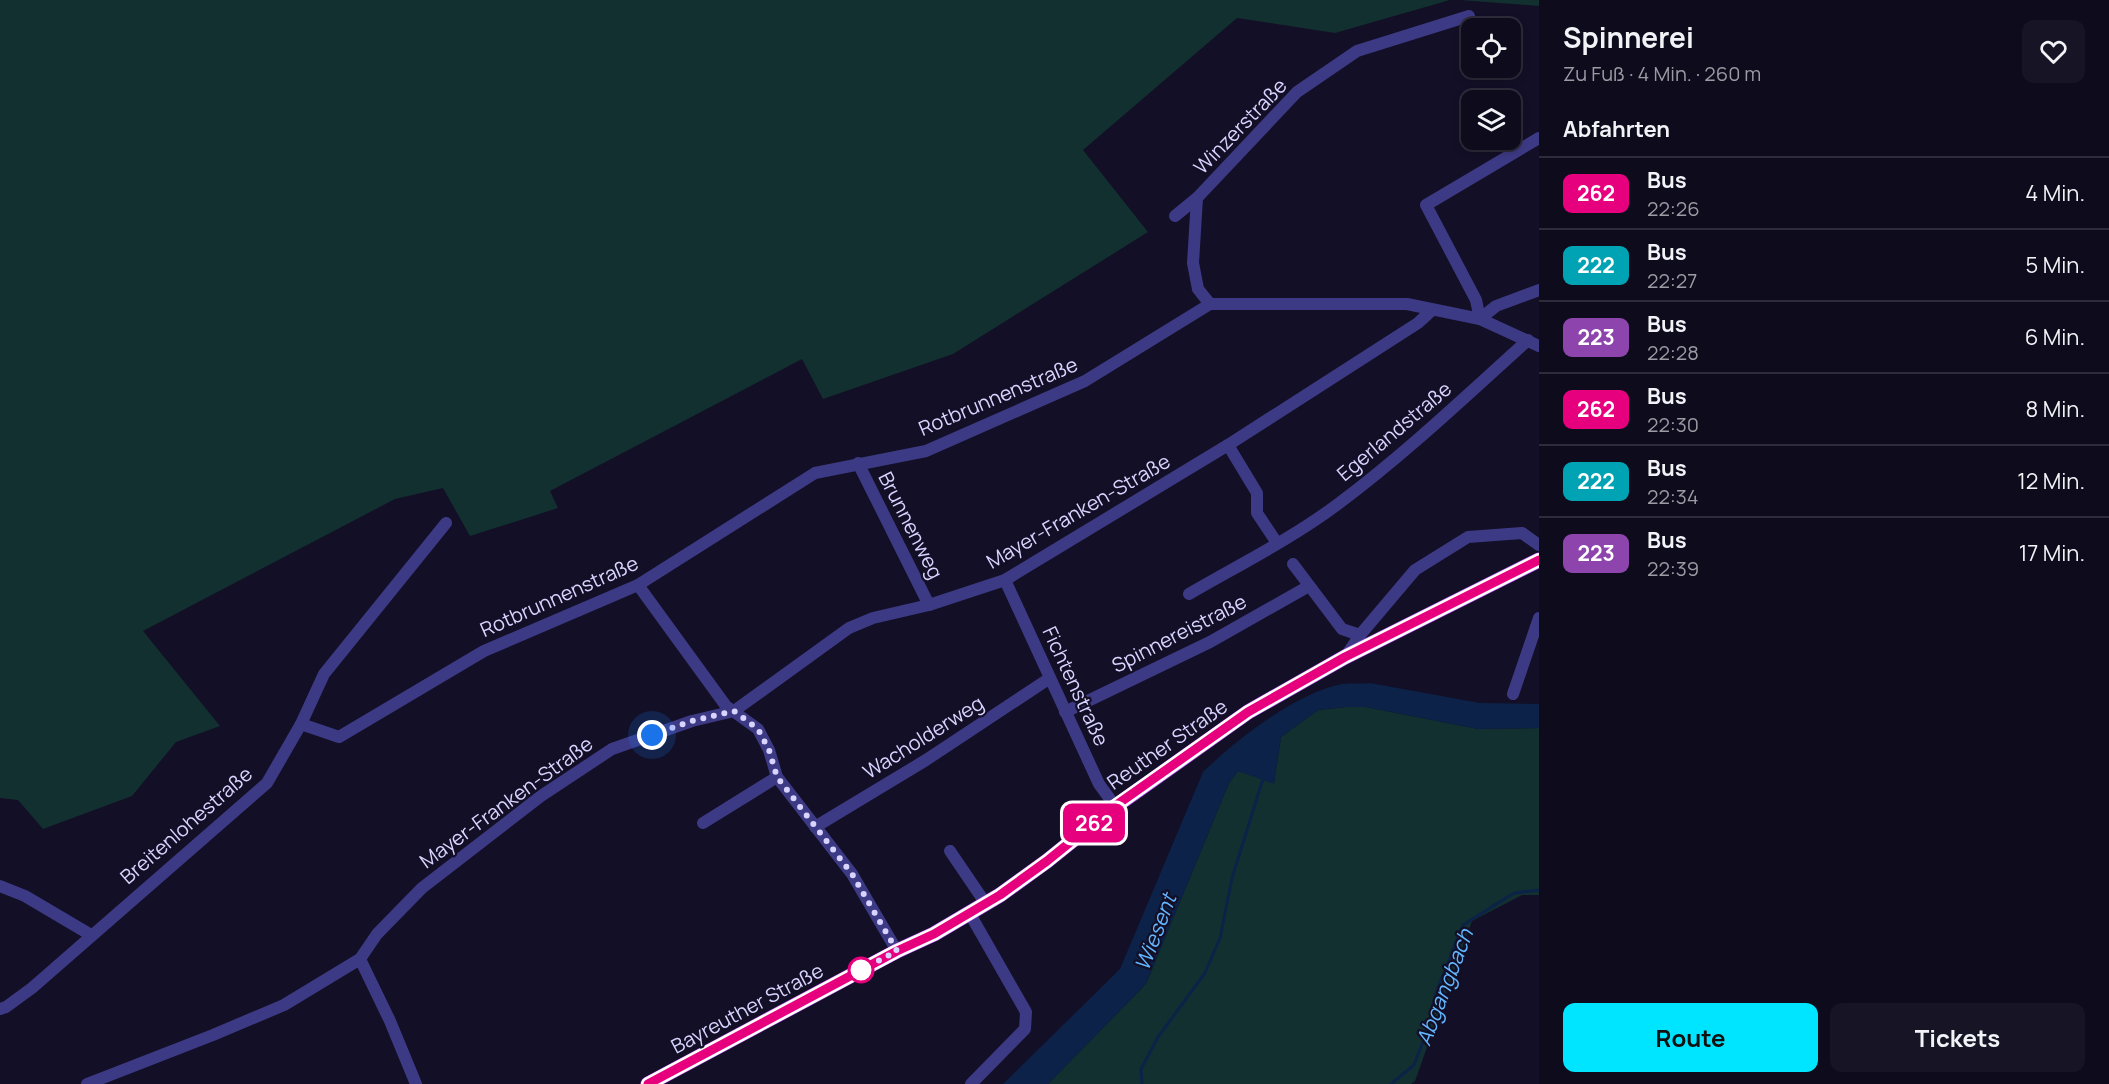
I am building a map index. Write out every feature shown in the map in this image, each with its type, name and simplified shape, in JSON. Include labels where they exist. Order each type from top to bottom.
[{"type":"main road","name":"Reuther Straße","points":[[897,951],[934,934],[986,904],[1047,861],[1115,806],[1248,712],[1345,657],[1539,560]]},
{"type":"main road","name":"Bayreuther Straße","points":[[648,1084],[897,951]]},
{"type":"street","name":"Winzerstraße","points":[[1175,216],[1197,198],[1297,92],[1357,51],[1469,16]]},
{"type":"street","points":[[1480,319],[1476,300],[1426,205],[1539,138]]},
{"type":"street","points":[[1197,198],[1193,263],[1198,289],[1210,304],[1407,304],[1480,319],[1534,343]]},
{"type":"street","points":[[1480,319],[1496,306],[1539,291]]},
{"type":"street","name":"Rotbrunnenstraße","points":[[301,724],[339,736],[484,651],[638,585],[815,473],[926,451],[1085,381],[1210,304]]},
{"type":"street","name":"Mayer-Franken-Straße","points":[[87,1084],[284,1005],[360,959],[377,934],[422,888],[541,796],[612,749],[692,721],[734,711],[849,628],[873,618],[929,605],[1005,580],[1228,445],[1418,323],[1431,310]]},
{"type":"street","name":"Egerlandstraße","points":[[1189,594],[1337,505],[1534,343]]},
{"type":"street","points":[[1228,445],[1257,493],[1257,513],[1277,543]]},
{"type":"street","name":"Brunnenweg","points":[[858,463],[929,605]]},
{"type":"street","name":"Breitenlohestraße","points":[[0,1009],[32,988],[267,783],[301,724],[324,674],[446,523]]},
{"type":"street","name":"Reuther Straße","points":[[1345,657],[1360,635],[1415,570],[1467,537],[1522,533],[1539,545]]},
{"type":"street","points":[[1293,564],[1342,629],[1360,635]]},
{"type":"street","name":"Fichtenstraße","points":[[1005,580],[1100,784],[1115,806]]},
{"type":"street","points":[[638,585],[726,706],[758,729],[769,750],[777,777],[852,874],[897,951]]},
{"type":"street","name":"Spinnereistraße","points":[[1065,712],[1210,642],[1309,586]]},
{"type":"street","points":[[1514,694],[1536,637],[1539,618]]},
{"type":"street","name":"Wacholderweg","points":[[815,827],[926,760],[1050,678]]},
{"type":"street","points":[[703,823],[777,777]]},
{"type":"street","points":[[950,851],[986,904]]},
{"type":"street","points":[[0,886],[25,896],[91,935]]},
{"type":"street","points":[[970,914],[1026,1012],[1024,1029],[971,1084]]},
{"type":"street","points":[[360,959],[390,1021],[416,1084]]},
{"type":"green space","points":[[0,0],[1450,0],[1335,33],[1237,18],[1083,150],[1148,232],[953,354],[823,399],[802,359],[550,491],[558,508],[470,536],[443,488],[395,499],[143,631],[220,726],[176,742],[132,796],[43,829],[18,800],[0,798]]},
{"type":"green space","points":[[1460,0],[1539,0],[1539,6]]},
{"type":"green space","points":[[1366,707],[1478,729],[1539,728],[1539,895],[1522,895],[1472,921],[1415,1081],[1411,1084],[1048,1084],[1146,984],[1229,783],[1238,771],[1274,783],[1281,737],[1318,710]]},
{"type":"water","points":[[1370,683],[1480,703],[1539,704],[1539,728],[1478,729],[1366,707],[1318,710],[1281,737],[1274,784],[1238,771],[1229,783],[1146,984],[1048,1084],[1003,1084],[1120,969],[1203,772],[1250,732],[1287,707],[1324,689],[1342,684]]},
{"type":"waterway","name":"Wiesent","points":[[1142,1084],[1141,1069],[1158,1037],[1205,973],[1220,938],[1232,878],[1263,779]]},
{"type":"waterway","name":"Abgangbach","points":[[1391,1084],[1414,1065],[1426,1034],[1437,990],[1463,925],[1514,893],[1539,890]]},
{"type":"bus line","name":"262","points":[[648,1084],[855,973],[934,934],[986,904],[1047,861],[1115,806],[1248,712],[1345,657],[1539,560]]},
{"type":"route","points":[[652,735],[692,721],[734,711],[758,729],[769,750],[777,777],[852,874],[897,951],[861,970]]}]
